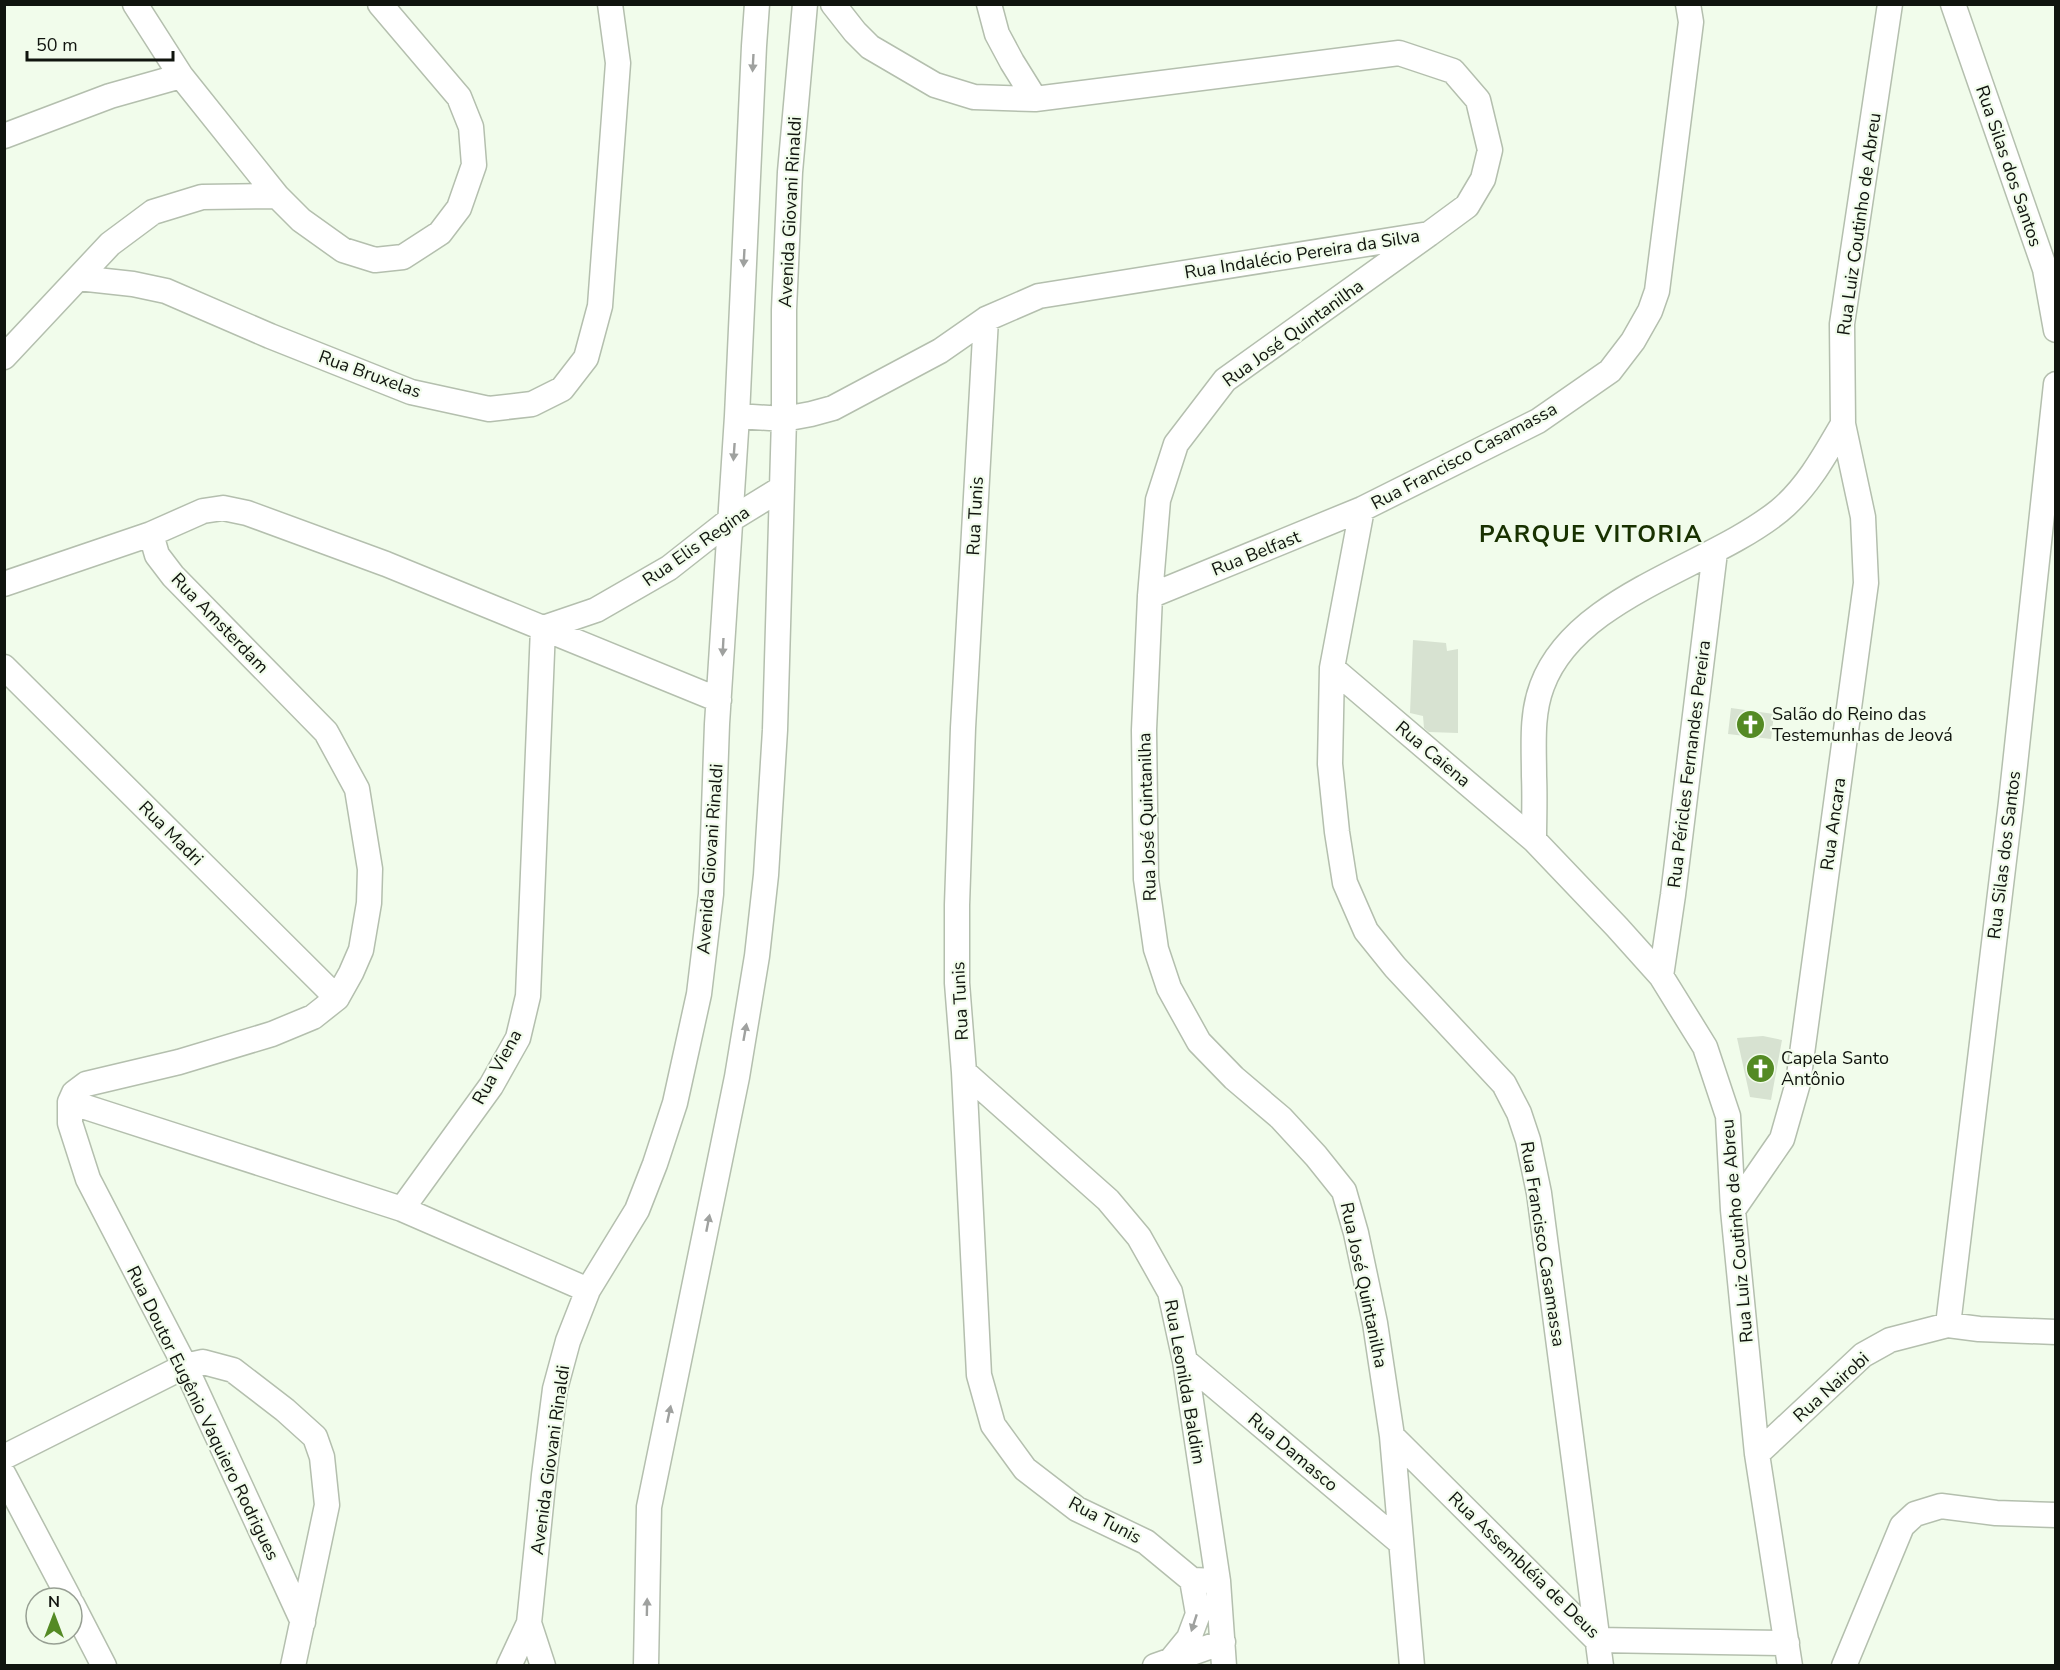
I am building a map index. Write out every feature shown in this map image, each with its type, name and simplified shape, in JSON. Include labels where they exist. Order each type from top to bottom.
[{"type":"street","points":[[135,4],[181,76],[277,196],[301,220],[343,250],[375,260],[403,257],[440,233],[459,208],[474,165],[471,127],[459,97],[380,4]]},
{"type":"street","name":"Rua Bruxelas","points":[[78,278],[133,284],[166,291],[270,336],[411,392],[489,409],[532,404],[562,389],[586,358],[600,306],[618,63],[610,4]]},
{"type":"street","name":"Avenida Giovani Rinaldi","points":[[543,1665],[529,1623],[555,1389],[568,1341],[588,1290],[637,1210],[655,1164],[675,1103],[699,994],[711,894],[719,700],[737,416],[753,46],[757,4]]},
{"type":"street","name":"Rua Indalécio Pereira da Silva","points":[[784,419],[833,408],[940,351],[986,319],[1039,296],[1429,234],[1467,206],[1483,179],[1490,150],[1478,100],[1453,71],[1399,52],[1035,99],[974,97],[935,85],[870,47],[855,33],[833,4]]},
{"type":"street","points":[[989,4],[997,34],[1035,99]]},
{"type":"street","name":"Rua Francisco Casamassa","points":[[1600,1665],[1539,1193],[1528,1140],[1519,1113],[1504,1084],[1395,967],[1366,931],[1345,884],[1330,764],[1332,668],[1362,509],[1538,421],[1610,371],[1634,341],[1650,311],[1657,291],[1691,22],[1688,4]]},
{"type":"street","name":"Rua Luiz Coutinho de Abreu","points":[[1844,424],[1842,324],[1890,4]]},
{"type":"street","name":"Rua Silas dos Santos","points":[[1953,4],[2044,269],[2055,330]]},
{"type":"street","name":"Avenida Giovani Rinaldi","points":[[646,1665],[649,1507],[737,1077],[757,956],[766,875],[775,729],[784,419],[784,310],[790,172],[807,6]]},
{"type":"street","points":[[4,136],[110,96],[181,76]]},
{"type":"street","points":[[4,357],[110,244],[153,212],[201,197],[277,196]]},
{"type":"street","name":"Rua José Quintanilha","points":[[1412,1665],[1392,1436],[1375,1323],[1356,1233],[1344,1191],[1281,1118],[1234,1078],[1199,1042],[1169,988],[1156,949],[1146,879],[1144,730],[1150,596],[1158,500],[1176,444],[1225,380],[1429,234]]},
{"type":"street","name":"Rua Tunis","points":[[986,319],[963,728],[957,906],[957,983],[964,1072],[979,1376],[993,1425],[1025,1469],[1077,1509],[1146,1542],[1192,1580]]},
{"type":"street","name":"Rua Silas dos Santos","points":[[1948,1325],[2011,802],[2055,384]]},
{"type":"street","points":[[737,416],[784,419]]},
{"type":"street","points":[[1534,840],[1533,740],[1536,708],[1542,686],[1552,663],[1562,648],[1611,606],[1715,552],[1779,511],[1810,478],[1844,424]]},
{"type":"street","name":"Rua Ancara","points":[[1733,1209],[1782,1139],[1798,1083],[1866,583],[1863,517],[1844,424]]},
{"type":"street","name":"Rua Elis Regina","points":[[543,628],[596,609],[659,574],[730,520],[782,488]]},
{"type":"street","points":[[4,584],[151,534],[203,511],[223,508],[247,513],[386,564],[719,700]]},
{"type":"street","name":"Rua Belfast","points":[[1150,596],[1362,509]]},
{"type":"street","name":"Rua Amsterdam","points":[[70,1102],[74,1093],[86,1084],[178,1062],[272,1034],[313,1017],[337,998],[351,973],[361,950],[369,903],[370,869],[357,789],[326,732],[173,576],[157,555],[151,534]]},
{"type":"street","name":"Rua Péricles Fernandes Pereira","points":[[1661,976],[1715,552]]},
{"type":"street","name":"Rua Viena","points":[[402,1209],[491,1086],[518,1038],[528,996],[543,628]]},
{"type":"street","name":"Rua Madri","points":[[4,667],[337,998]]},
{"type":"street","name":"Rua Caiena","points":[[1332,668],[1534,840]]},
{"type":"street","name":"Rua Luiz Coutinho de Abreu","points":[[1534,840],[1661,976],[1705,1047],[1728,1116],[1733,1209],[1757,1454],[1788,1654]]},
{"type":"street","name":"Rua Leonilda Baldim","points":[[964,1072],[1108,1200],[1138,1237],[1170,1292],[1185,1361],[1218,1581],[1224,1654]]},
{"type":"street","points":[[70,1102],[402,1209],[588,1290]]},
{"type":"street","name":"Rua Doutor Eugênio Vaquiero Rodrigues","points":[[70,1102],[70,1124],[88,1179],[185,1366],[303,1622]]},
{"type":"street","name":"Rua Nairobi","points":[[1757,1454],[1863,1355],[1890,1340],[1948,1325],[1979,1329],[2055,1332]]},
{"type":"street","name":"Rua Damasco","points":[[1185,1361],[1401,1543]]},
{"type":"street","points":[[4,1457],[185,1366],[203,1362],[232,1370],[285,1410],[315,1437],[322,1457],[327,1505],[293,1665]]},
{"type":"street","name":"Rua Assembléia de Deus","points":[[1392,1436],[1597,1640],[1788,1654]]},
{"type":"street","points":[[4,1474],[63,1586]]},
{"type":"street","points":[[1845,1665],[1902,1526],[1915,1514],[1941,1506],[1996,1513],[2055,1515]]},
{"type":"street","points":[[1163,1663],[1189,1638],[1198,1614],[1192,1580],[1218,1581]]},
{"type":"street","points":[[509,1665],[529,1623]]},
{"type":"street","points":[[84,1627],[104,1665]]},
{"type":"street","points":[[1163,1663],[1224,1654]]},
{"type":"building","points":[[1413,640],[1446,643],[1447,651],[1458,649],[1458,733],[1429,732],[1424,728],[1423,716],[1410,713]]},
{"type":"building","name":"Salão do Reino das Testemunhas de Jeová","points":[[1731,708],[1774,714],[1771,739],[1728,734]]},
{"type":"building","name":"Capela Santo Antônio","points":[[1763,1036],[1782,1040],[1771,1100],[1750,1097],[1737,1038]]},
{"type":"place","name":"Salão do Reino das Testemunhas de Jeová","points":[[1751,724]]},
{"type":"place","name":"Capela Santo Antônio","points":[[1760,1068]]},
{"type":"district","name":"PARQUE VITORIA","points":[[1591,534]]}]
